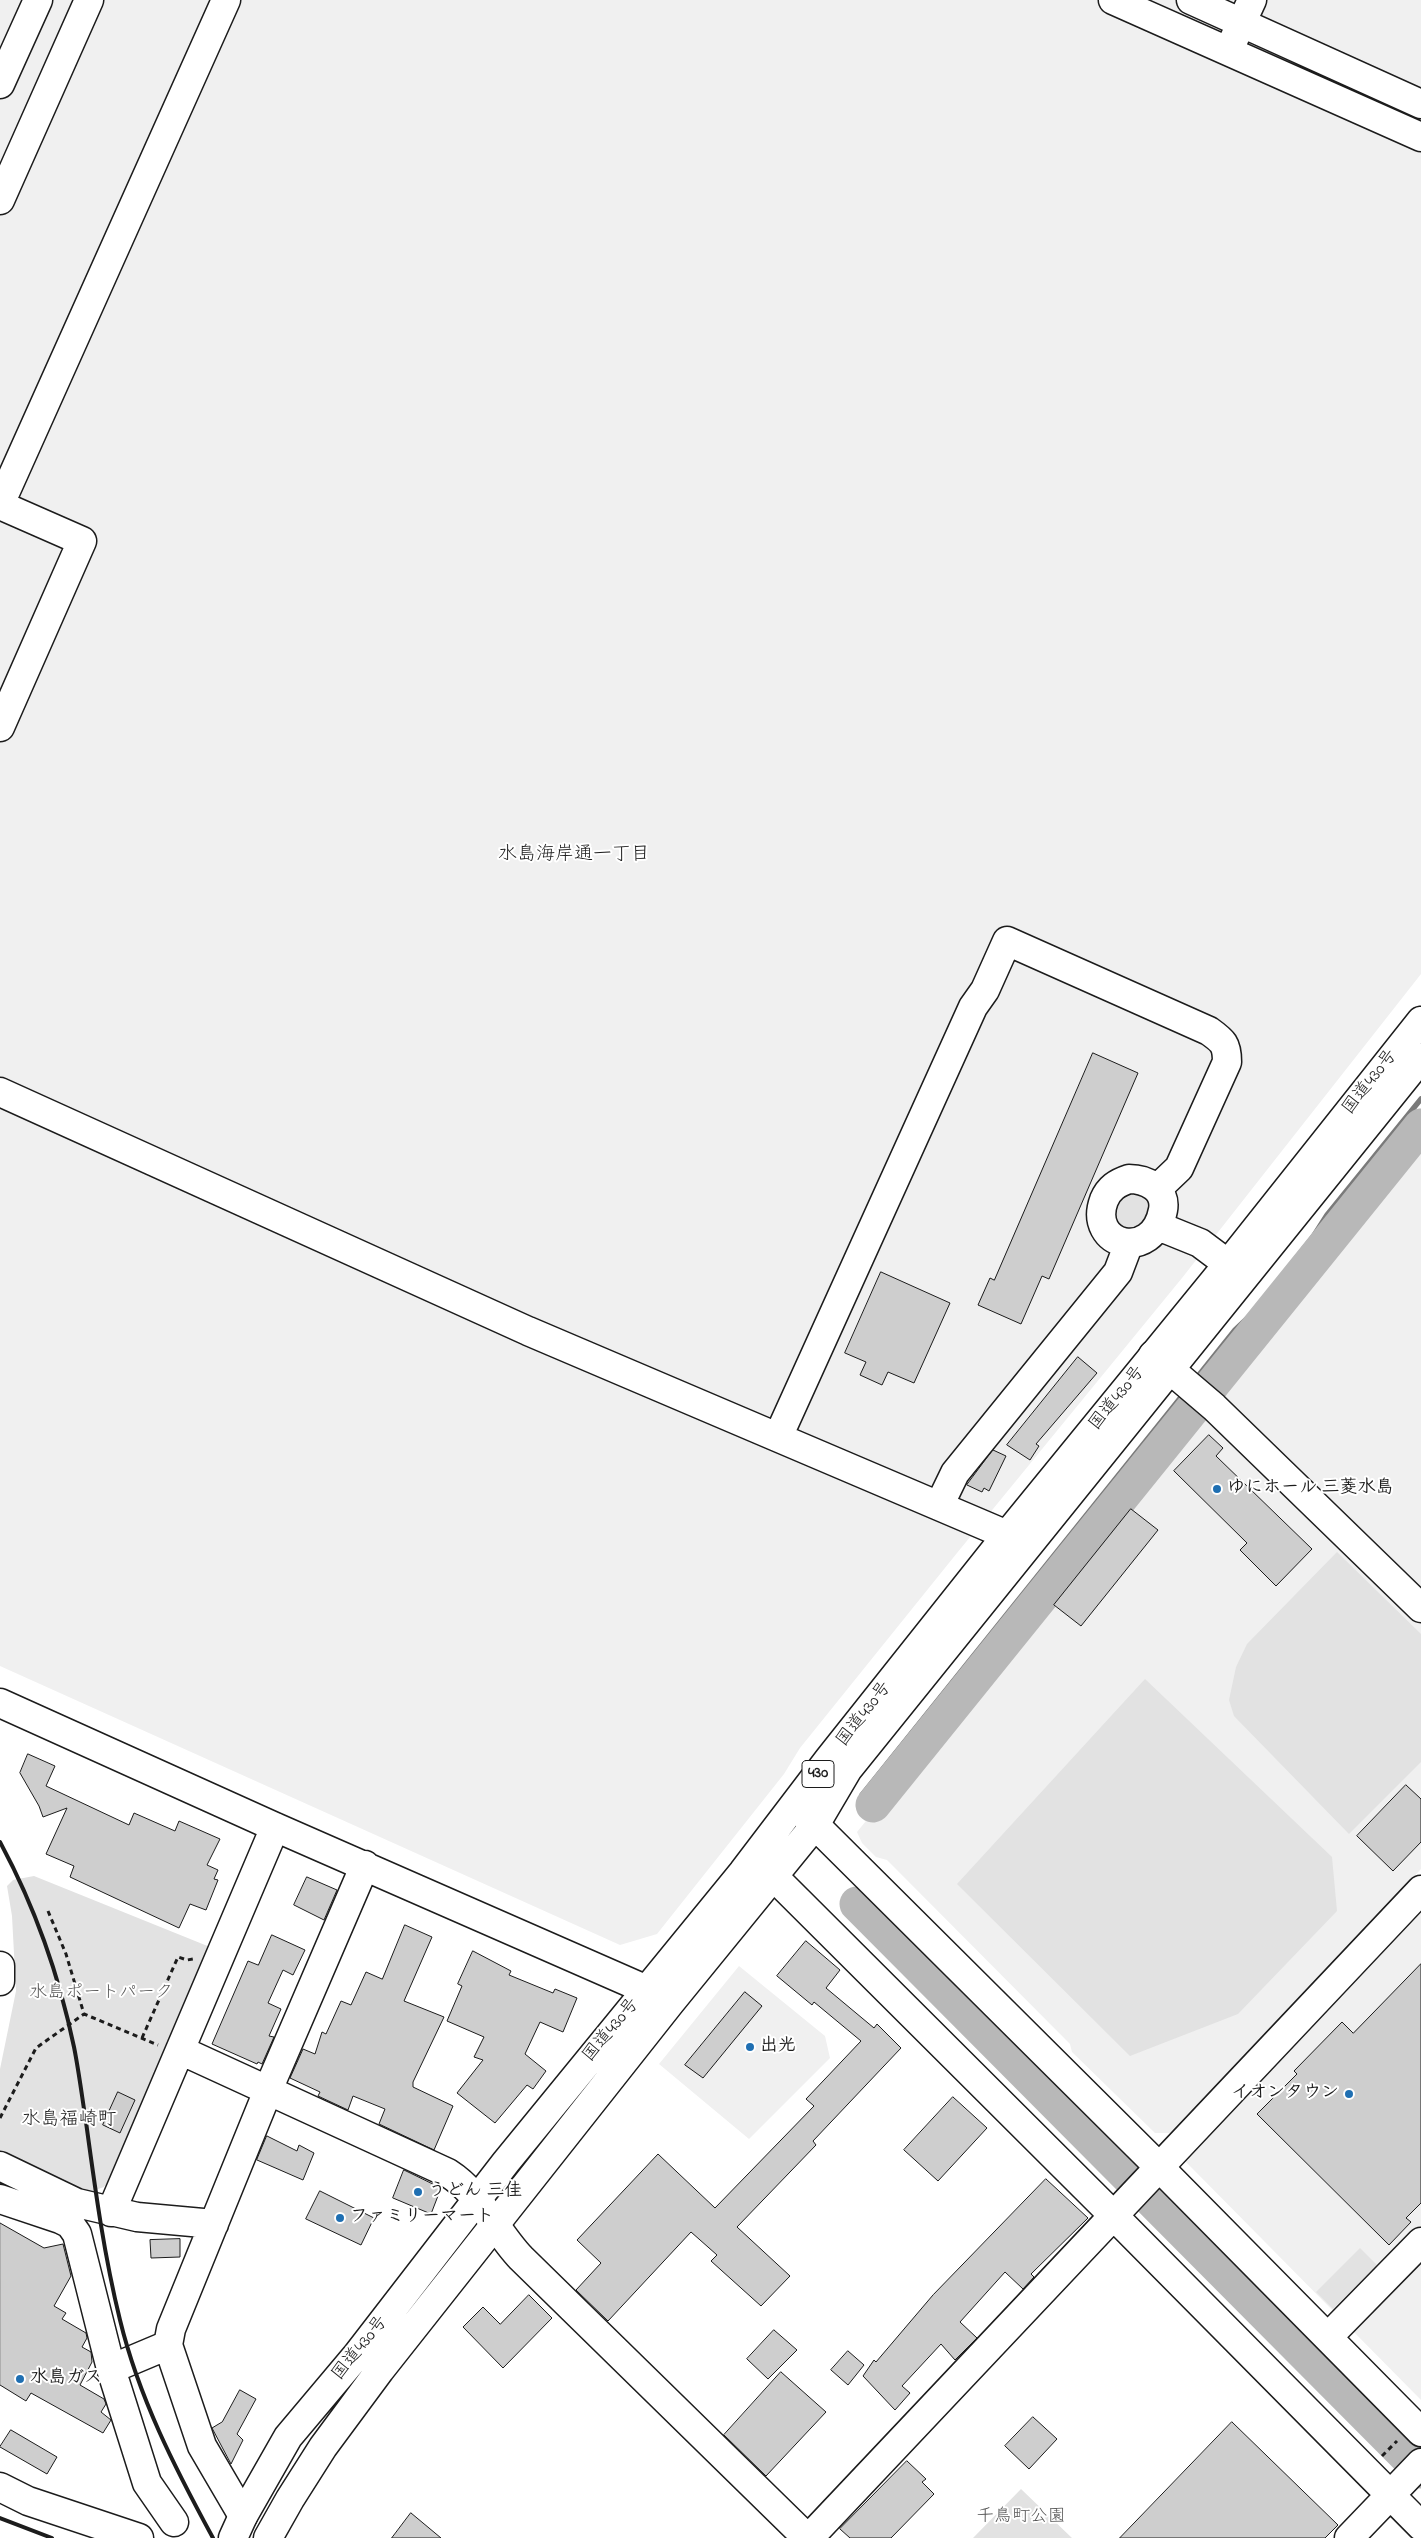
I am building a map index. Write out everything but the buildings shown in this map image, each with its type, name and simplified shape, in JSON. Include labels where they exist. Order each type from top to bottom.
[{"type":"main road","points":[[0,84],[38,0]]},
{"type":"main road","points":[[0,200],[89,0]]},
{"type":"main road","points":[[0,726],[82,541],[0,505],[226,0]]},
{"type":"main road","points":[[1113,0],[1421,137]]},
{"type":"main road","points":[[1192,0],[1247,11],[1421,104]]},
{"type":"main road","points":[[1229,52],[1247,11]]},
{"type":"main road","points":[[778,1437],[973,1007],[985,990],[1007,941],[1209,1031],[1221,1039],[1227,1049],[1227,1062],[1178,1168],[1157,1189]]},
{"type":"main road","name":"国道430号","points":[[238,2527],[288,2437],[357,2355],[595,2050],[754,1858],[794,1805],[1015,1542],[1169,1368],[1236,1270],[1421,1020]]},
{"type":"main road","name":"国道430号","points":[[1236,1270],[1421,1058]]},
{"type":"main road","points":[[0,1092],[528,1331],[939,1506],[1015,1542]]},
{"type":"main road","points":[[1129,1178],[1149,1182],[1157,1189],[1162,1198],[1164,1209],[1158,1226],[1147,1239],[1129,1243],[1112,1237],[1106,1230],[1101,1212],[1111,1188],[1129,1178]]},
{"type":"main road","points":[[1158,1226],[1200,1243],[1236,1270]]},
{"type":"main road","points":[[939,1506],[955,1472],[1118,1272],[1129,1243]]},
{"type":"main road","points":[[1169,1368],[1207,1401],[1421,1608]]},
{"type":"main road","name":"国道430号","points":[[268,2538],[323,2447],[494,2226],[815,1825],[848,1769],[1015,1542]]},
{"type":"main road","points":[[0,1703],[275,1827],[646,1990],[670,2004]]},
{"type":"main road","points":[[794,1805],[1154,2175],[1328,2337],[1411,2434]]},
{"type":"main road","points":[[111,2212],[169,2047],[275,1827]]},
{"type":"main road","points":[[754,1858],[1405,2480],[1421,2526]]},
{"type":"main road","points":[[238,2527],[202,2446],[168,2344],[171,2329],[268,2089],[365,1865]]},
{"type":"main road","points":[[169,2047],[268,2089],[448,2173],[462,2182],[478,2200],[494,2226],[520,2258],[808,2538],[1154,2175],[1421,1890]]},
{"type":"main road","points":[[0,1966],[0,1981]]},
{"type":"main road","points":[[0,2166],[76,2203],[137,2217],[214,2224]]},
{"type":"main road","points":[[0,2199],[60,2219],[70,2224],[74,2229],[111,2369],[147,2483],[174,2522]]},
{"type":"main road","points":[[1328,2337],[1421,2242]]},
{"type":"main road","points":[[111,2369],[168,2344]]},
{"type":"main road","points":[[1349,2538],[1405,2480]]},
{"type":"main road","points":[[0,2487],[28,2501],[139,2538]]},
{"type":"path","points":[[48,1911],[66,1954],[84,2014]]},
{"type":"path","points":[[142,2038],[178,1957],[193,1960],[196,1951]]},
{"type":"path","points":[[84,2014],[169,2047]]},
{"type":"path","points":[[0,2118],[36,2048],[84,2014]]},
{"type":"path","points":[[1379,2459],[1411,2434]]},
{"type":"shaded area","points":[[0,0],[1421,0],[1421,974],[1182,1278],[800,1748],[784,1774],[657,1934],[620,1945],[0,1666]]},
{"type":"shaded area","points":[[1421,1141],[1421,1595],[1215,1394]]},
{"type":"shaded area","points":[[1200,1409],[1421,1622],[1421,1869],[1170,2133],[1155,2133],[1072,2052],[1070,2044],[887,1860],[876,1857],[862,1843],[857,1832]]},
{"type":"shaded area","points":[[1421,1909],[1421,2400],[1185,2161]]},
{"type":"shaded area","name":"出光","points":[[739,1966],[825,2036],[830,2058],[749,2139],[659,2064]]},
{"type":"green space","points":[[1129,1189],[1150,1199],[1150,1208],[1143,1226],[1129,1233],[1115,1224],[1115,1213],[1121,1197]]},
{"type":"green space","points":[[1337,1552],[1421,1634],[1421,1762],[1349,1834],[1234,1716],[1229,1700],[1236,1667],[1247,1644]]},
{"type":"green space","points":[[1145,1679],[1332,1857],[1337,1911],[1238,2014],[1130,2056],[957,1884]]},
{"type":"green space","name":"水島ポートパーク","points":[[34,1876],[210,1947],[114,2175],[104,2187],[83,2194],[0,2153],[0,2069],[16,1991],[12,1916],[7,1886],[13,1880]]},
{"type":"green space","points":[[1360,2248],[1377,2265],[1333,2309],[1316,2292]]},
{"type":"green space","name":"千鳥町公園","points":[[1021,2489],[1072,2538],[973,2538]]},
{"type":"waterway","points":[[1195,1380],[1235,1330],[1254,1312],[1313,1237],[1327,1215],[1421,1099]]},
{"type":"waterway","points":[[873,1805],[1421,1126]]},
{"type":"waterway","points":[[862,1795],[1186,1391]]},
{"type":"waterway","points":[[857,1904],[1421,2471]]},
{"type":"waterway","points":[[849,1911],[1126,2191]]},
{"type":"waterway","points":[[1136,2201],[1404,2472]]},
{"type":"railway","points":[[0,1842],[35,1916],[68,2020],[114,2296],[128,2349],[159,2432],[213,2538]]},
{"type":"railway","points":[[0,2518],[52,2538]]},
{"type":"place","name":"ゆにホール 三菱水島","points":[[1217,1489]]},
{"type":"place","name":"出光","points":[[750,2047]]},
{"type":"place","name":"イオンタウン","points":[[1349,2094]]},
{"type":"place","name":"うどん 三佳","points":[[418,2192]]},
{"type":"place","name":"ファミリーマート","points":[[340,2218]]},
{"type":"place","name":"水島ガス","points":[[20,2379]]},
{"type":"district","name":"水島海岸通一丁目","points":[[574,856]]},
{"type":"district","name":"水島福崎町","points":[[69,2121]]}]
